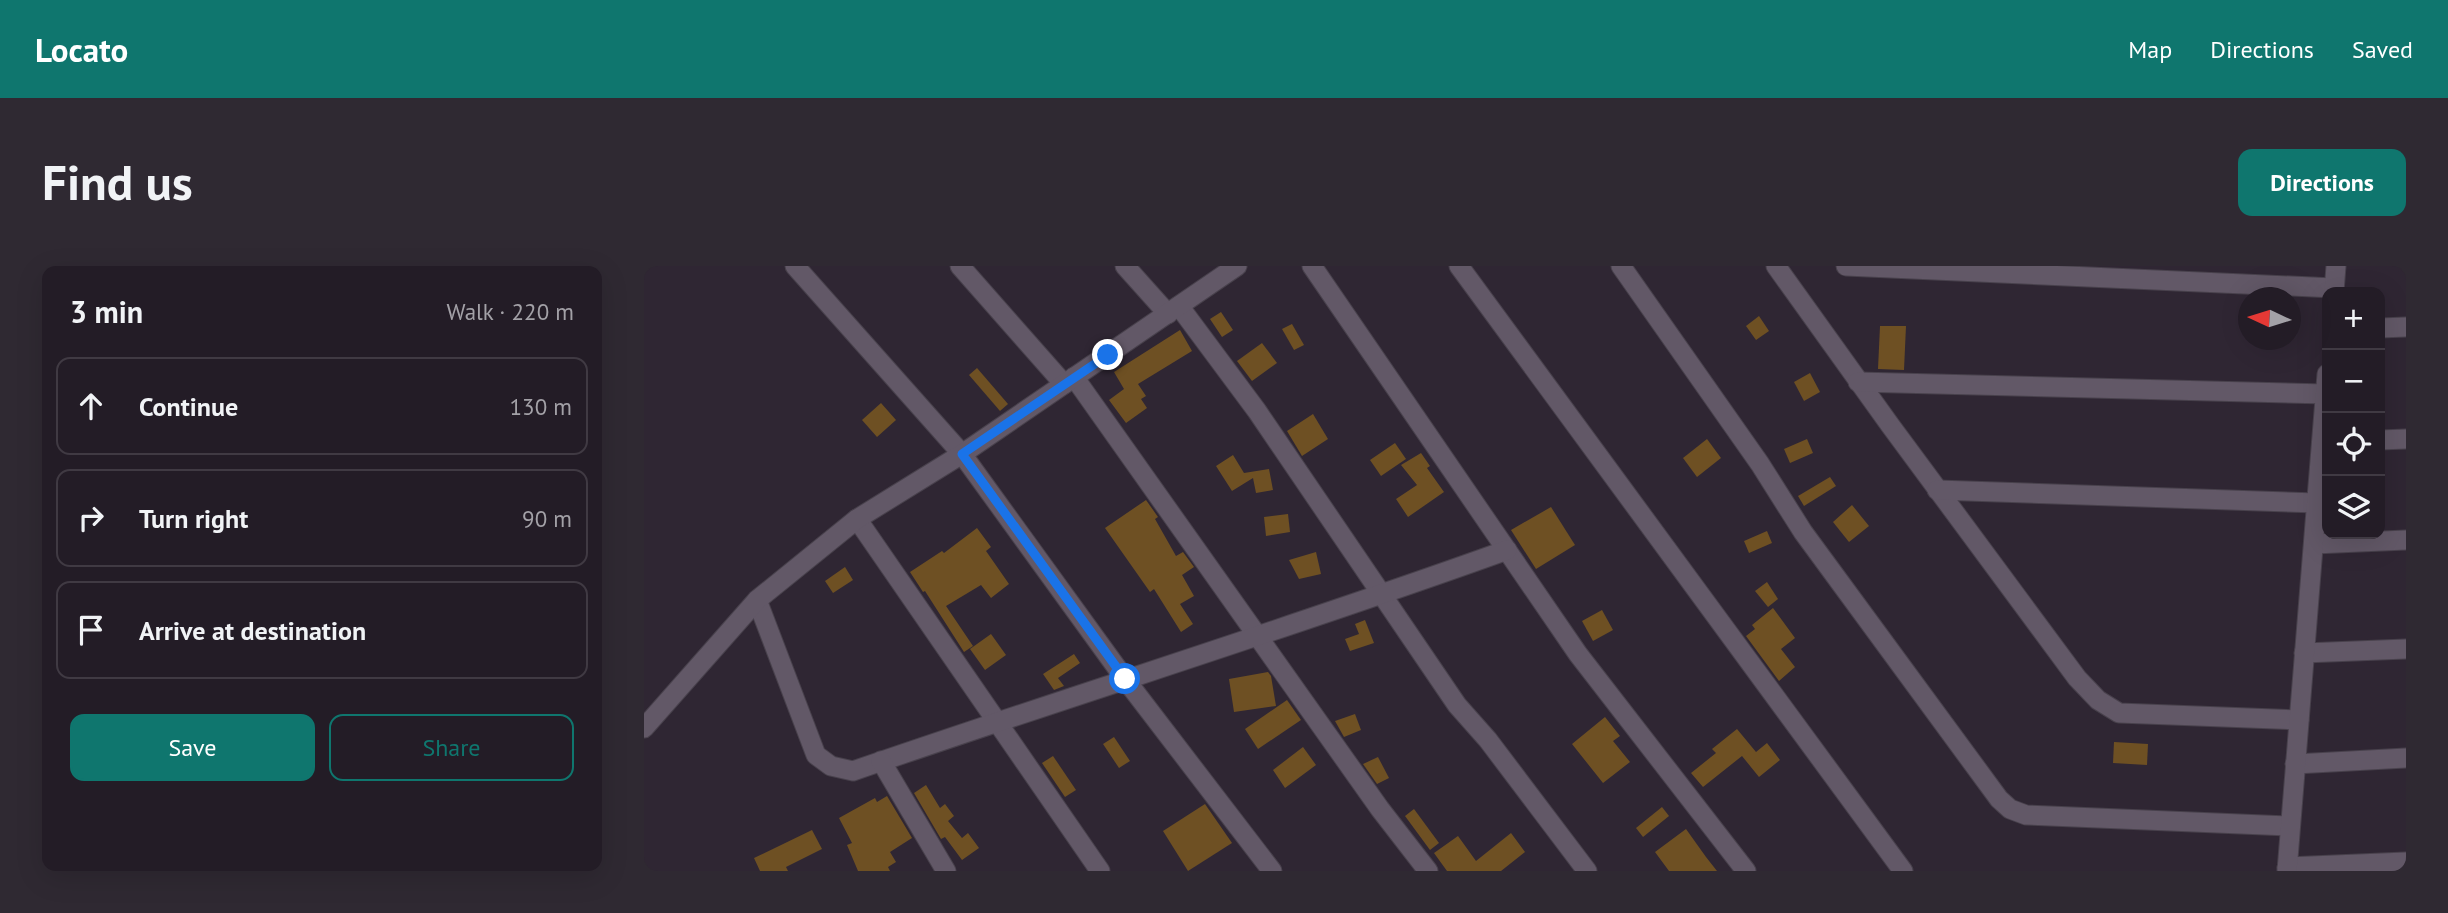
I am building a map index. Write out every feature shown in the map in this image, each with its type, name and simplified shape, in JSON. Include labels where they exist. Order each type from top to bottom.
[{"type":"street","points":[[794,266],[962,454],[1125,679],[1272,871]]},
{"type":"street","points":[[960,266],[1069,380],[1259,635],[1380,809],[1428,871]]},
{"type":"street","points":[[1125,266],[1174,310],[1257,411],[1457,705],[1488,740],[1587,871]]},
{"type":"street","points":[[644,729],[757,600],[857,519],[962,454],[1237,266]]},
{"type":"street","points":[[1312,266],[1578,654],[1746,871]]},
{"type":"street","points":[[1459,266],[1903,871]]},
{"type":"street","points":[[1621,266],[1760,464],[1803,532],[1999,799],[2010,809],[2026,815],[2290,826]]},
{"type":"street","points":[[1776,266],[1937,490],[2077,678],[2098,700],[2119,713],[2299,719]]},
{"type":"street","points":[[1846,266],[2322,289]]},
{"type":"street","points":[[2334,287],[2336,266]]},
{"type":"street","points":[[2385,328],[2406,327]]},
{"type":"street","points":[[1858,382],[2322,394]]},
{"type":"street","points":[[2385,440],[2406,439]]},
{"type":"street","points":[[2322,466],[2287,869],[2406,863]]},
{"type":"street","points":[[1937,490],[2317,503]]},
{"type":"street","points":[[857,519],[1100,871]]},
{"type":"street","points":[[2314,544],[2406,540]]},
{"type":"street","points":[[757,600],[816,755],[831,766],[853,771],[1382,595],[1507,550]]},
{"type":"street","points":[[2304,653],[2406,649]]},
{"type":"street","points":[[2295,764],[2406,758]]},
{"type":"street","points":[[881,761],[946,871]]},
{"type":"building","points":[[1221,312],[1233,330],[1222,337],[1210,319]]},
{"type":"building","points":[[1759,316],[1769,331],[1756,340],[1746,326]]},
{"type":"building","points":[[1292,324],[1304,345],[1294,350],[1282,329]]},
{"type":"building","points":[[1880,326],[1906,326],[1904,370],[1878,369]]},
{"type":"building","points":[[1180,330],[1192,351],[1138,384],[1146,396],[1141,399],[1147,408],[1126,423],[1109,400],[1124,389],[1114,372]]},
{"type":"building","points":[[1262,343],[1277,363],[1252,381],[1237,361]]},
{"type":"building","points":[[977,368],[1008,404],[1000,411],[969,375]]},
{"type":"building","points":[[1810,373],[1820,392],[1804,401],[1794,382]]},
{"type":"building","points":[[881,403],[896,420],[877,437],[862,420]]},
{"type":"building","points":[[1313,414],[1328,439],[1302,456],[1287,431]]},
{"type":"building","points":[[1707,439],[1721,458],[1697,477],[1683,458]]},
{"type":"building","points":[[1807,439],[1813,453],[1790,463],[1784,449]]},
{"type":"building","points":[[1395,443],[1406,459],[1381,476],[1370,460]]},
{"type":"building","points":[[1421,453],[1430,466],[1427,468],[1444,492],[1408,517],[1396,499],[1417,485],[1401,465]]},
{"type":"building","points":[[1233,455],[1244,473],[1269,469],[1273,490],[1256,493],[1253,478],[1232,491],[1216,466]]},
{"type":"building","points":[[1830,477],[1836,486],[1804,506],[1798,496]]},
{"type":"building","points":[[1146,500],[1158,517],[1155,519],[1176,556],[1183,552],[1194,567],[1182,575],[1194,596],[1180,604],[1193,624],[1181,632],[1154,589],[1150,592],[1105,528]]},
{"type":"building","points":[[1852,505],[1869,526],[1849,542],[1833,522]]},
{"type":"building","points":[[1551,507],[1575,545],[1536,569],[1511,530]]},
{"type":"building","points":[[1288,514],[1290,532],[1266,536],[1264,517]]},
{"type":"building","points":[[977,528],[991,547],[986,551],[1009,584],[991,598],[981,585],[946,606],[973,646],[964,652],[910,572],[942,551],[944,553]]},
{"type":"building","points":[[1767,531],[1772,543],[1749,553],[1744,541]]},
{"type":"building","points":[[1316,552],[1321,574],[1299,579],[1289,560]]},
{"type":"building","points":[[845,567],[853,580],[833,593],[825,581]]},
{"type":"building","points":[[1767,582],[1778,599],[1768,607],[1755,591]]},
{"type":"building","points":[[1773,608],[1795,638],[1781,649],[1795,667],[1779,681],[1746,636],[1755,629],[1752,625]]},
{"type":"building","points":[[1602,610],[1613,630],[1593,641],[1582,621]]},
{"type":"building","points":[[1365,620],[1374,643],[1350,651],[1345,639],[1359,634],[1355,624]]},
{"type":"building","points":[[991,634],[1006,655],[985,670],[970,649]]},
{"type":"building","points":[[1074,654],[1080,663],[1058,678],[1064,686],[1054,690],[1043,674]]},
{"type":"building","points":[[1268,672],[1276,706],[1234,712],[1229,679]]},
{"type":"building","points":[[1287,700],[1301,720],[1258,749],[1245,729]]},
{"type":"building","points":[[1355,714],[1361,730],[1344,737],[1335,721]]},
{"type":"building","points":[[1605,717],[1620,736],[1613,741],[1630,762],[1603,783],[1572,744]]},
{"type":"building","points":[[1737,729],[1756,752],[1767,743],[1780,760],[1759,777],[1742,756],[1703,787],[1691,773],[1716,753],[1712,749]]},
{"type":"building","points":[[1114,737],[1130,761],[1119,768],[1103,744]]},
{"type":"building","points":[[2114,742],[2148,744],[2147,765],[2113,763]]},
{"type":"building","points":[[1303,747],[1316,765],[1285,788],[1273,770]]},
{"type":"building","points":[[1053,756],[1076,790],[1065,797],[1042,763]]},
{"type":"building","points":[[1378,757],[1389,778],[1377,784],[1363,764]]},
{"type":"building","points":[[926,785],[940,808],[945,804],[954,816],[948,821],[962,838],[968,833],[979,848],[962,860],[945,837],[941,839],[914,793]]},
{"type":"building","points":[[887,796],[912,838],[890,852],[896,862],[888,867],[890,871],[858,871],[847,845],[852,843],[839,818],[875,798],[877,802]]},
{"type":"building","points":[[1205,804],[1232,843],[1188,871],[1163,831]]},
{"type":"building","points":[[1662,807],[1669,816],[1643,837],[1636,828]]},
{"type":"building","points":[[1414,809],[1439,843],[1430,850],[1405,816]]},
{"type":"building","points":[[1686,829],[1717,871],[1669,871],[1655,852]]},
{"type":"building","points":[[812,830],[822,849],[786,867],[788,871],[760,871],[754,858]]},
{"type":"building","points":[[1511,833],[1525,852],[1501,871],[1447,871],[1434,853],[1458,836],[1476,861]]},
{"type":"route","points":[[1108,355],[962,454],[1125,679]]}]
